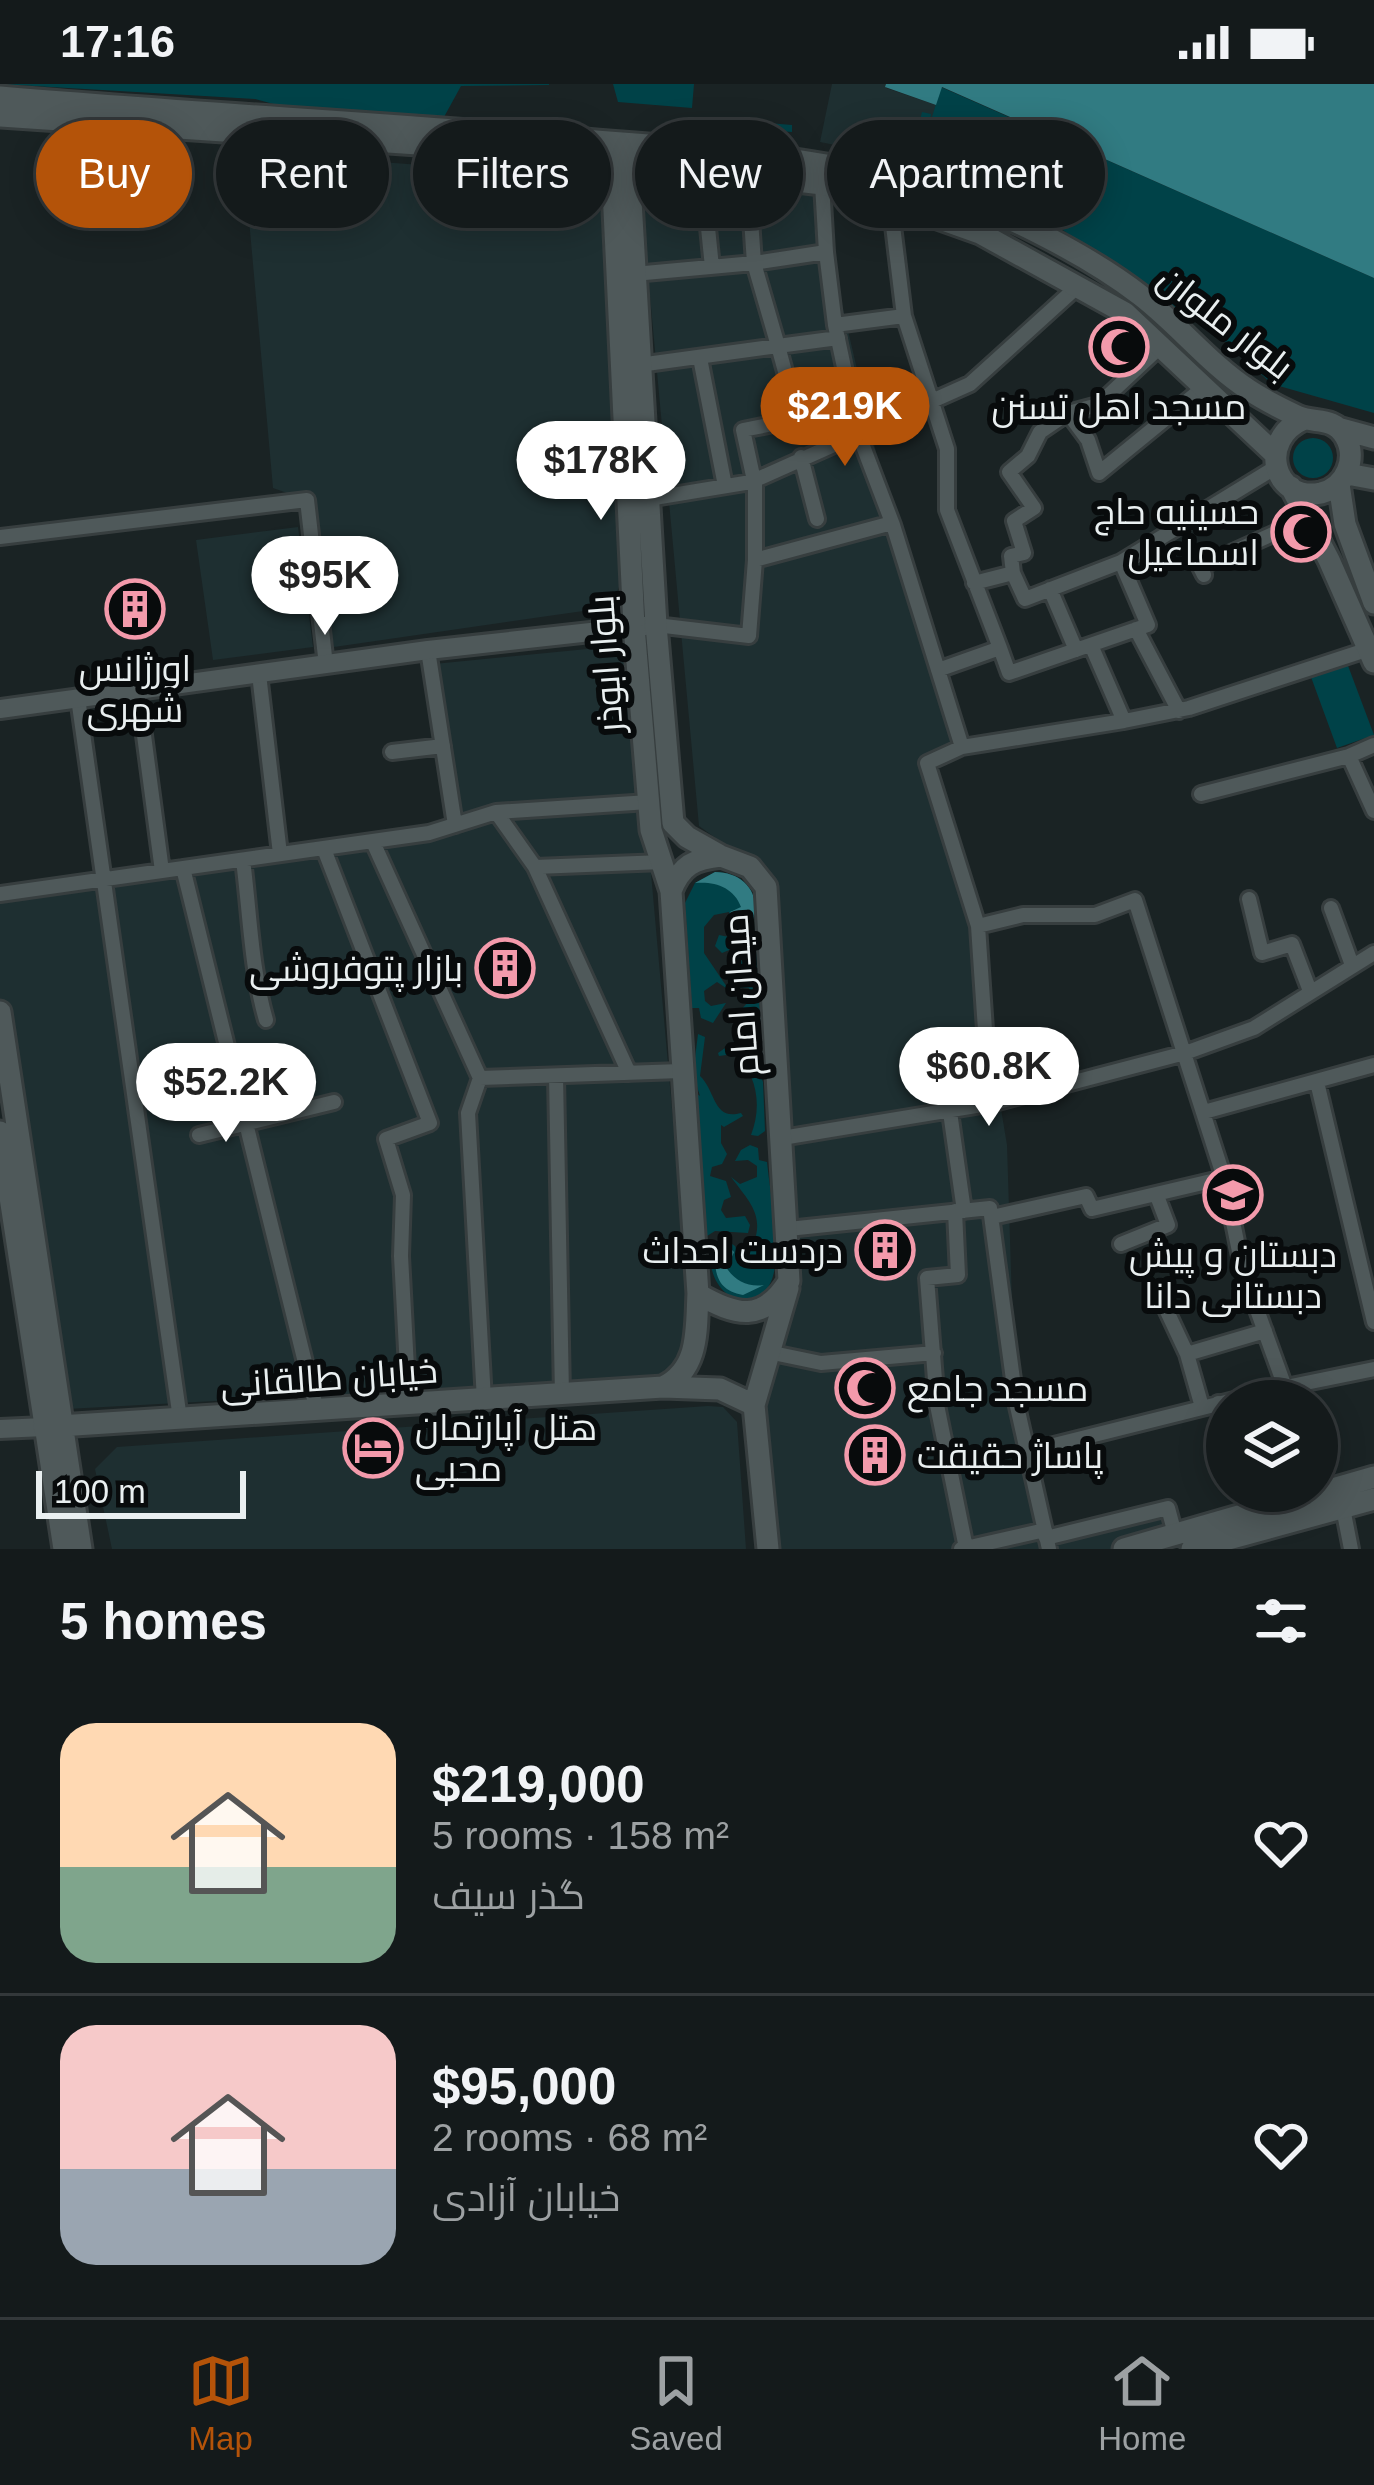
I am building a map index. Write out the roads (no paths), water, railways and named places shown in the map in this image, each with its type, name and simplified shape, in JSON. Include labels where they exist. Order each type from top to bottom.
[{"type":"main road","points":[[0,97],[620,152]]},
{"type":"main road","points":[[0,116],[620,152]]},
{"type":"main road","name":"بلوار ملوان","points":[[620,152],[635,155]]},
{"type":"main road","name":"بلوار ملوان","points":[[620,152],[811,160],[946,194],[990,211],[1138,293],[1248,390],[1304,419]]},
{"type":"main road","name":"بلوار ابوذر","points":[[620,152],[634,274],[648,499],[645,626],[663,862],[671,891]]},
{"type":"main road","name":"بلوار ابوذر","points":[[620,152],[645,626],[649,802],[662,826]]},
{"type":"main road","name":"بلوار ملوان","points":[[803,182],[827,185]]},
{"type":"main road","name":"بلوار ملوان","points":[[966,228],[1125,313],[1275,461]]},
{"type":"main road","points":[[1371,655],[1275,461],[1283,432],[1304,419],[1328,421],[1374,438]]},
{"type":"main road","points":[[1338,428],[1350,449],[1342,479],[1345,524],[1374,603]]},
{"type":"main road","points":[[1291,488],[1324,493],[1342,479],[1374,479]]},
{"type":"main road","points":[[662,826],[721,856]]},
{"type":"main road","name":"میدان امام","points":[[662,1387],[683,1373],[694,1354],[698,1293],[671,891],[691,862],[721,856],[750,867],[766,887],[788,1229],[789,1281],[782,1320],[754,1406]]},
{"type":"main road","points":[[0,1012],[17,1193],[54,1426],[81,1549]]},
{"type":"main road","points":[[0,1132],[17,1193],[10,1271],[54,1426],[64,1549]]},
{"type":"main road","points":[[698,1293],[722,1308],[752,1313],[771,1304],[789,1281]]},
{"type":"main road","name":"خیابان طالقانی","points":[[54,1426],[662,1387],[720,1389],[754,1406]]},
{"type":"main road","points":[[754,1406],[768,1549]]},
{"type":"main road","points":[[1338,1486],[1374,1477]]},
{"type":"main road","points":[[1124,1549],[1184,1541],[1374,1499]]},
{"type":"main road","points":[[1184,1541],[1262,1512]]},
{"type":"street","points":[[822,184],[837,332],[858,433],[892,523],[962,747]]},
{"type":"street","points":[[708,228],[712,268]]},
{"type":"street","points":[[0,709],[428,650],[645,626],[749,636],[755,485],[743,430],[798,419],[754,263],[752,228]]},
{"type":"street","points":[[893,228],[904,316],[947,449],[947,509],[1009,674],[1148,625],[1121,562]]},
{"type":"street","points":[[634,274],[826,252]]},
{"type":"street","points":[[648,499],[752,482],[929,402],[980,376],[1078,286]]},
{"type":"street","points":[[639,365],[778,346],[904,316]]},
{"type":"street","points":[[1160,347],[1098,405],[1068,413],[1040,432],[1028,456],[1009,472],[1034,508],[1014,521],[1024,553],[1012,556],[1013,573],[1025,599],[1121,562],[1275,461]]},
{"type":"street","points":[[700,358],[725,486]]},
{"type":"street","points":[[1068,413],[1088,440],[1099,473],[1203,388]]},
{"type":"street","points":[[800,457],[817,519]]},
{"type":"street","points":[[0,536],[307,500],[326,665]]},
{"type":"street","points":[[1204,575],[1200,567],[1306,519]]},
{"type":"street","points":[[755,560],[892,523]]},
{"type":"street","points":[[974,584],[1013,573]]},
{"type":"street","points":[[1050,589],[1124,721]]},
{"type":"street","points":[[1136,629],[1179,711]]},
{"type":"street","points":[[938,670],[1000,648]]},
{"type":"street","points":[[428,650],[455,825]]},
{"type":"street","points":[[990,1104],[978,926],[928,763],[962,747],[1179,711],[1371,655]]},
{"type":"street","points":[[260,674],[280,854]]},
{"type":"street","points":[[138,690],[163,871]]},
{"type":"street","points":[[78,698],[180,1419]]},
{"type":"street","points":[[1201,794],[1349,756],[1374,745]]},
{"type":"street","points":[[392,752],[443,746]]},
{"type":"street","points":[[1349,756],[1374,811]]},
{"type":"street","points":[[0,894],[373,842],[496,812],[649,802]]},
{"type":"street","points":[[496,812],[536,867],[629,1073]]},
{"type":"street","points":[[373,842],[480,1078],[469,1113],[484,1400]]},
{"type":"street","points":[[324,849],[430,1123],[386,1138],[403,1195],[401,1256],[409,1405]]},
{"type":"street","points":[[243,860],[255,952],[253,972],[266,1020]]},
{"type":"street","points":[[536,867],[663,862]]},
{"type":"street","points":[[183,868],[317,1411]]},
{"type":"street","points":[[1249,899],[1262,953],[1292,944],[1310,991]]},
{"type":"street","points":[[978,926],[1023,915],[1094,915],[1135,900],[1224,1178],[1243,1271],[1283,1380]]},
{"type":"street","points":[[1330,908],[1352,964]]},
{"type":"street","points":[[782,1138],[990,1104],[1185,1053],[1254,1028],[1374,953]]},
{"type":"street","points":[[1204,1112],[1374,1065]]},
{"type":"street","points":[[480,1078],[681,1071]]},
{"type":"street","points":[[556,1076],[562,1395]]},
{"type":"street","points":[[1317,1082],[1367,1268],[1374,1322]]},
{"type":"street","points":[[199,1136],[334,1102]]},
{"type":"street","points":[[950,1112],[959,1211],[958,1275],[927,1278],[937,1405],[963,1548],[1047,1539],[1168,1508],[1184,1541]]},
{"type":"street","points":[[1157,1196],[1224,1178]]},
{"type":"street","points":[[992,1217],[1086,1196],[1092,1209],[1153,1192],[1168,1225],[1120,1244]]},
{"type":"street","points":[[788,1229],[990,1208],[1026,1452],[1047,1539]]},
{"type":"street","points":[[1166,1307],[1187,1354],[1202,1407]]},
{"type":"street","points":[[1187,1354],[1265,1331]]},
{"type":"street","points":[[768,1352],[821,1363],[934,1353]]},
{"type":"street","points":[[1336,1380],[1374,1369]]},
{"type":"street","points":[[1026,1452],[1206,1406]]},
{"type":"street","name":"خیابان طالقانی","points":[[0,1430],[54,1426]]},
{"type":"street","points":[[1343,1508],[1352,1549]]},
{"type":"place","name":"مسجد اهل تسنن","points":[[1119,347]]},
{"type":"place","name":"حسینیه حاج اسماعیل","points":[[1301,532]]},
{"type":"place","name":"اورژانس شهری","points":[[135,609]]},
{"type":"place","name":"بازار پتوفروشی","points":[[505,968]]},
{"type":"place","name":"دبستان و پیش دبستانی دانا","points":[[1233,1195]]},
{"type":"place","name":"دردست احداث","points":[[885,1250]]},
{"type":"place","name":"مسجد جامع","points":[[865,1388]]},
{"type":"place","name":"هتل آپارتمان محبی","points":[[373,1448]]},
{"type":"place","name":"پاساژ حقیقت","points":[[875,1455]]}]
